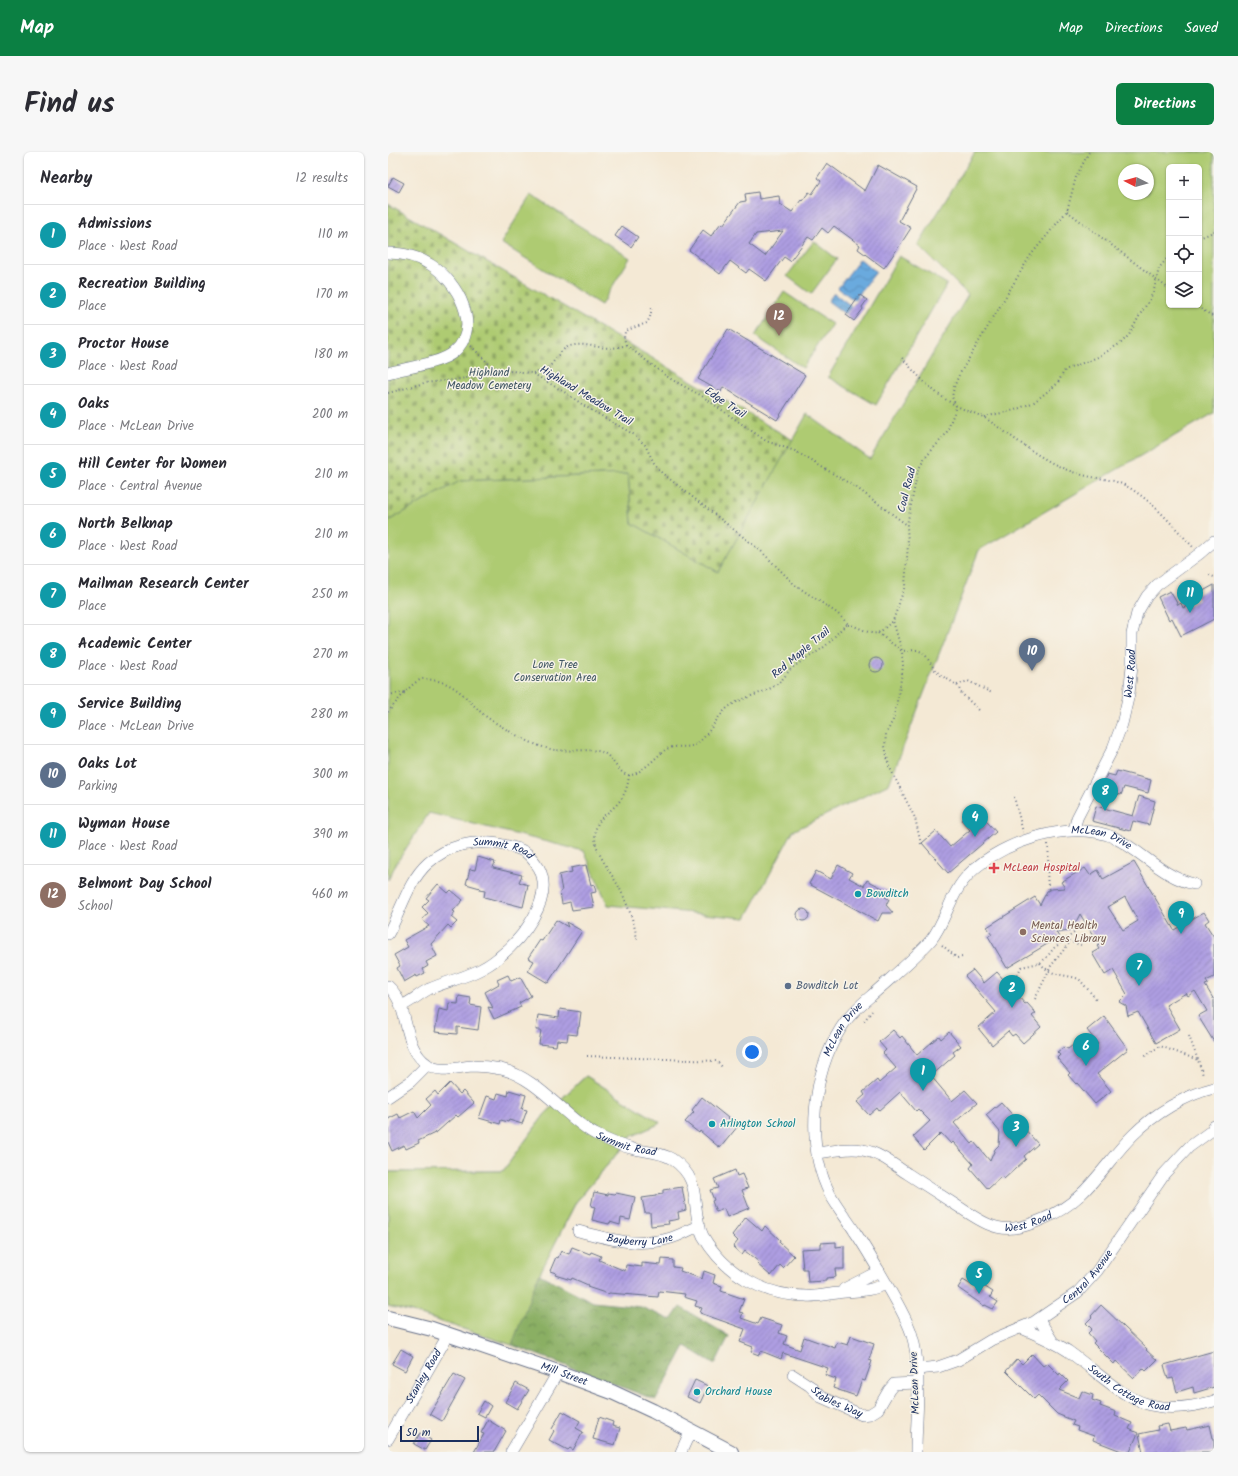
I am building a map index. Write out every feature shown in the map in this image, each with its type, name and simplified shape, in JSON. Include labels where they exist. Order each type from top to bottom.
[{"type":"main road","name":"Mill Street","points":[[388,1318],[448,1335],[558,1372],[626,1398],[691,1430],[731,1452]]},
{"type":"street","points":[[388,253],[402,253],[417,257],[433,265],[457,290],[467,321],[463,342],[454,352],[442,359],[388,373]]},
{"type":"street","name":"West Road","points":[[1074,830],[1077,818],[1113,748],[1122,724],[1129,694],[1134,619],[1142,602],[1157,585],[1214,541]]},
{"type":"street","name":"McLean Drive","points":[[916,1452],[917,1370],[915,1350],[911,1333],[900,1307],[830,1193],[822,1173],[818,1153],[816,1108],[820,1077],[827,1056],[838,1034],[851,1015],[932,940],[953,896],[963,881],[975,868],[997,852],[1012,845],[1054,832],[1074,830],[1103,834],[1115,838],[1149,859],[1163,871],[1194,884]]},
{"type":"street","name":"Summit Road","points":[[388,934],[410,889],[422,870],[432,860],[458,846],[479,842],[512,847],[525,852],[530,856],[535,861],[541,873],[543,879],[542,892],[536,912],[522,934],[504,954],[478,971],[429,990],[401,1006]]},
{"type":"street","points":[[388,986],[395,994],[401,1006],[413,1045],[419,1057],[427,1065],[410,1082],[388,1097]]},
{"type":"street","name":"Summit Road","points":[[427,1065],[442,1069],[477,1066],[507,1070],[526,1080],[580,1124],[596,1134],[613,1142],[635,1149],[661,1154],[672,1159],[681,1167],[693,1186],[700,1226],[706,1240],[722,1260],[736,1273],[754,1284],[774,1292],[793,1296],[812,1296],[875,1288],[886,1284]]},
{"type":"street","name":"West Road","points":[[818,1153],[852,1149],[871,1152],[888,1160],[978,1219],[1000,1228],[1014,1228],[1042,1219],[1067,1206],[1081,1195],[1122,1147],[1145,1125],[1160,1114],[1185,1100],[1214,1088]]},
{"type":"street","name":"Central Avenue","points":[[917,1370],[958,1360],[991,1340],[1022,1328],[1039,1319],[1072,1297],[1084,1287],[1164,1174],[1182,1153],[1214,1126]]},
{"type":"street","name":"Bayberry Lane","points":[[578,1231],[616,1241],[639,1243],[666,1239],[700,1226]]},
{"type":"street","name":"Summit Road","points":[[836,1293],[879,1271]]},
{"type":"street","name":"South Cottage Road","points":[[1039,1319],[1053,1342]]},
{"type":"street","name":"South Cottage Road","points":[[1022,1328],[1053,1342],[1116,1389],[1142,1403],[1161,1408],[1178,1408],[1193,1407],[1214,1402]]},
{"type":"street","name":"Stanley Road","points":[[388,1439],[448,1335]]},
{"type":"street","points":[[511,1452],[558,1372]]},
{"type":"street","name":"Stables Way","points":[[793,1375],[810,1386],[821,1397],[862,1415],[870,1414],[878,1409],[894,1384],[917,1383]]},
{"type":"street","points":[[681,1452],[691,1430]]},
{"type":"path","name":"Coal Road","points":[[892,621],[905,586],[908,544],[907,525],[918,470],[925,458],[946,434],[956,406],[952,397],[959,375],[1030,256],[1067,211],[1076,177],[1089,152]]},
{"type":"path","points":[[1067,211],[1166,287]]},
{"type":"path","points":[[1202,237],[1214,231]]},
{"type":"path","points":[[983,417],[1015,410],[1034,402],[1057,384],[1065,370],[1098,357],[1121,343],[1129,335],[1149,301],[1154,290],[1159,268],[1166,260]]},
{"type":"path","points":[[532,373],[546,370],[562,351],[569,347],[578,345],[609,349],[626,345],[624,338],[625,332],[647,323],[650,318],[652,308]]},
{"type":"path","points":[[1199,308],[1214,317]]},
{"type":"path","points":[[463,342],[474,347],[492,366],[511,371]]},
{"type":"path","name":"Edge Trail","points":[[626,345],[669,378],[702,396],[766,440],[795,451],[857,488],[907,525]]},
{"type":"path","points":[[902,358],[934,391],[956,406],[983,417],[1048,461],[1079,474],[1103,478],[1127,486],[1145,498],[1199,554]]},
{"type":"path","name":"Highland Meadow Trail","points":[[388,393],[424,383],[511,371],[532,373],[633,434],[645,445],[654,463],[662,473],[761,551],[795,585],[831,608],[848,624]]},
{"type":"path","points":[[1209,575],[1214,577]]},
{"type":"path","points":[[878,633],[892,621],[902,651],[903,666],[900,692],[894,720],[886,734],[885,746],[889,766],[915,818],[920,844]]},
{"type":"path","points":[[848,624],[878,633],[902,651],[917,650],[922,652],[935,670],[942,676],[957,684],[962,694],[979,710]]},
{"type":"path","name":"Red Maple Trail","points":[[629,775],[639,772],[666,750],[672,747],[694,746],[699,743],[720,715],[731,705],[778,684],[786,673],[825,646],[842,628],[848,624]]},
{"type":"path","points":[[388,712],[414,683],[421,679],[429,679],[447,683],[458,690],[489,719],[528,741],[550,749],[597,751],[604,753],[619,769],[629,775],[628,785],[624,795],[618,804],[603,815],[597,826],[595,837],[597,848],[620,889],[635,925],[637,939]]},
{"type":"path","points":[[957,684],[968,681],[992,693]]},
{"type":"path","points":[[388,695],[406,692]]},
{"type":"path","points":[[1014,797],[1024,833]]},
{"type":"path","points":[[1048,843],[1049,858],[1047,880],[1049,890]]},
{"type":"path","points":[[1016,978],[1021,967],[1040,963],[1054,948],[1074,934]]},
{"type":"path","points":[[1065,940],[1080,945]]},
{"type":"path","points":[[1035,999],[1053,962],[1070,942]]},
{"type":"path","points":[[942,945],[957,958],[962,957]]},
{"type":"path","points":[[1040,963],[1059,975],[1079,979],[1097,1000]]},
{"type":"path","points":[[864,1021],[872,1010]]},
{"type":"path","points":[[1189,1036],[1203,1075]]},
{"type":"path","points":[[1144,1056],[1160,1046],[1198,1060]]},
{"type":"path","points":[[587,1056],[717,1061],[723,1068]]},
{"type":"green space","name":"Lone Tree Conservation Area","points":[[975,152],[1214,152],[1214,413],[979,550],[889,784],[793,831],[746,918],[608,905],[584,851],[429,813],[396,864],[388,880],[388,521],[460,481],[628,474],[632,523],[718,572],[807,414],[870,459],[968,295],[918,245]]},
{"type":"green space","points":[[531,195],[630,258],[601,305],[501,243]]},
{"type":"green space","name":"Highland Meadow Cemetery","points":[[388,204],[793,440],[718,572],[632,523],[628,474],[460,481],[388,521]]},
{"type":"green space","points":[[814,241],[837,259],[811,294],[787,276]]},
{"type":"green space","points":[[899,256],[947,284],[876,405],[828,377]]},
{"type":"green space","points":[[784,292],[832,324],[803,368],[755,336]]},
{"type":"green space","points":[[586,1076],[661,1123],[632,1136],[576,1202],[539,1274],[593,1302],[641,1307],[671,1320],[680,1307],[729,1336],[715,1364],[685,1346],[656,1400],[512,1345],[409,1311],[388,1306],[388,1172],[503,1171],[545,1114]]},
{"type":"green space","points":[[586,1076],[661,1123],[632,1136],[576,1202],[536,1281],[512,1345],[409,1311],[388,1306],[388,1172],[503,1171],[545,1114]]},
{"type":"water","points":[[860,259],[876,272],[854,300],[838,288]]},
{"type":"water","points":[[834,293],[851,306],[845,314],[828,301]]},
{"type":"building","points":[[827,163],[865,191],[878,165],[917,187],[899,221],[911,228],[884,268],[858,249],[860,245],[834,226],[828,233],[822,228],[813,240],[808,237],[790,261],[784,257],[766,281],[749,269],[746,273],[730,261],[720,274],[689,250],[703,230],[711,236],[721,223],[723,225],[740,202],[746,201],[745,194],[758,192],[759,199],[779,196],[780,204],[792,212],[809,192],[812,194],[821,181],[817,178]],"holes":[[[783,231],[765,256],[749,244],[756,234]]]},
{"type":"building","points":[[393,177],[404,183],[399,192],[388,186]]},
{"type":"building","points":[[622,226],[638,237],[631,247],[615,236]]},
{"type":"building","points":[[860,295],[867,300],[862,307],[863,309],[854,321],[846,315]]},
{"type":"building","points":[[728,329],[805,375],[777,420],[723,387],[721,392],[698,379]]},
{"type":"building","points":[[1214,585],[1214,619],[1181,636],[1172,618],[1169,620],[1158,597],[1170,591],[1178,605],[1181,603],[1183,608],[1199,600],[1196,595]]},
{"type":"building","points":[[876,658],[881,660],[883,665],[881,670],[876,672],[871,670],[869,665],[871,660]]},
{"type":"building","points":[[1117,771],[1151,780],[1148,793],[1124,787],[1121,795],[1101,790],[1107,774],[1115,776]]},
{"type":"building","points":[[1139,796],[1155,801],[1149,825],[1133,821],[1130,831],[1092,821],[1096,806],[1133,816]]},
{"type":"building","points":[[975,808],[996,832],[948,873],[922,843],[936,831],[950,847],[970,830],[961,820]]},
{"type":"building","points":[[478,857],[495,862],[493,868],[522,875],[519,882],[528,885],[523,907],[484,897],[485,891],[466,884],[470,869],[475,870]]},
{"type":"building","points":[[1134,862],[1174,930],[1204,912],[1209,920],[1205,923],[1214,937],[1214,977],[1206,981],[1208,984],[1205,985],[1214,1000],[1214,1042],[1198,1016],[1207,1011],[1195,991],[1188,996],[1186,993],[1166,1005],[1180,1029],[1156,1043],[1138,1012],[1128,1016],[1126,1006],[1119,1002],[1127,994],[1113,970],[1105,975],[1092,953],[1099,949],[1097,946],[1099,945],[1080,914],[1073,928],[1056,932],[1059,937],[1007,968],[988,936],[992,934],[987,927],[1035,897],[1040,905],[1047,891],[1051,889],[1065,888],[1061,882],[1085,868],[1090,875],[1098,870],[1103,879]],"holes":[[[1125,897],[1138,921],[1123,930],[1108,907]]]},
{"type":"building","points":[[586,865],[591,885],[594,884],[596,892],[591,893],[594,907],[572,910],[570,902],[562,904],[560,892],[562,891],[559,875],[572,872],[571,868]]},
{"type":"building","name":"Bowditch","points":[[838,865],[852,873],[849,878],[864,886],[867,880],[888,891],[885,897],[889,899],[886,905],[893,913],[882,913],[878,921],[809,884],[816,871],[831,879]]},
{"type":"building","points":[[438,884],[448,893],[451,890],[463,900],[453,911],[455,912],[451,917],[457,922],[451,928],[448,925],[431,944],[437,956],[426,962],[428,966],[423,969],[425,973],[417,977],[416,975],[404,982],[397,968],[400,966],[394,955],[408,947],[404,940],[429,926],[422,920],[428,913],[422,907],[429,900],[426,898]]},
{"type":"building","points":[[803,909],[807,911],[809,915],[807,919],[803,921],[799,919],[797,915],[799,911]]},
{"type":"building","points":[[556,920],[568,927],[566,922],[582,931],[548,983],[528,971],[534,961],[528,958]]},
{"type":"building","points":[[973,970],[984,983],[997,972],[1025,1004],[1027,1003],[1036,1013],[1032,1016],[1041,1027],[1023,1043],[1015,1034],[1012,1036],[1008,1031],[992,1045],[978,1028],[996,1012],[965,976]]},
{"type":"building","points":[[508,975],[511,981],[520,977],[531,996],[519,1003],[521,1007],[494,1019],[488,1007],[493,1008],[485,992],[499,984],[497,980]]},
{"type":"building","points":[[459,996],[471,998],[470,1005],[481,1007],[478,1030],[457,1027],[457,1034],[435,1032],[439,1009],[448,1011],[449,1003],[458,1004]]},
{"type":"building","points":[[560,1009],[581,1012],[577,1035],[568,1034],[567,1041],[557,1040],[556,1046],[539,1044],[541,1030],[536,1030],[538,1015],[559,1018]]},
{"type":"building","points":[[1104,1016],[1128,1049],[1097,1074],[1111,1091],[1095,1104],[1068,1075],[1070,1073],[1057,1058],[1060,1055],[1057,1052],[1064,1047],[1068,1049],[1073,1045],[1083,1056],[1098,1044],[1087,1030]]},
{"type":"building","points":[[893,1030],[900,1038],[902,1036],[917,1055],[939,1036],[941,1039],[949,1032],[961,1046],[953,1052],[955,1055],[931,1076],[952,1101],[965,1090],[977,1103],[954,1123],[972,1144],[974,1142],[990,1161],[995,1149],[999,1145],[1000,1132],[986,1115],[1001,1102],[1038,1144],[1024,1156],[1026,1159],[1004,1179],[1002,1176],[988,1189],[970,1168],[973,1164],[953,1142],[951,1144],[941,1133],[924,1150],[913,1137],[930,1121],[918,1109],[916,1111],[900,1092],[879,1111],[877,1108],[869,1115],[857,1102],[865,1095],[863,1092],[877,1080],[879,1083],[896,1068],[883,1053],[886,1050],[879,1042]]},
{"type":"building","points":[[450,1083],[460,1094],[463,1091],[474,1103],[458,1117],[456,1115],[437,1132],[418,1141],[419,1143],[406,1149],[404,1145],[392,1151],[388,1142],[388,1119],[398,1114],[400,1118],[414,1111],[418,1118],[431,1105],[426,1099],[435,1091],[438,1095]]},
{"type":"building","points":[[509,1090],[526,1095],[522,1109],[527,1110],[522,1124],[509,1120],[508,1122],[501,1120],[500,1124],[479,1118],[487,1096],[496,1099],[498,1093],[508,1096]]},
{"type":"building","name":"Arlington School","points":[[702,1097],[738,1126],[720,1148],[700,1131],[699,1133],[685,1122],[694,1112],[692,1110]]},
{"type":"building","points":[[735,1170],[737,1176],[742,1174],[748,1188],[742,1190],[749,1208],[727,1217],[724,1209],[716,1212],[712,1201],[714,1200],[710,1190],[718,1188],[714,1179]]},
{"type":"building","points":[[682,1187],[686,1210],[678,1212],[679,1219],[668,1221],[669,1224],[651,1226],[650,1213],[645,1213],[642,1198],[663,1194],[663,1190]]},
{"type":"building","points":[[594,1192],[608,1195],[608,1193],[616,1193],[635,1197],[630,1220],[621,1218],[620,1225],[592,1220],[595,1207],[591,1206]]},
{"type":"building","points":[[746,1217],[762,1231],[765,1226],[794,1256],[783,1268],[780,1265],[771,1276],[757,1264],[759,1262],[745,1251],[742,1255],[733,1247],[738,1241],[732,1235]]},
{"type":"building","points":[[836,1242],[836,1247],[844,1246],[844,1269],[835,1269],[836,1277],[826,1278],[826,1281],[808,1282],[807,1269],[803,1269],[801,1249],[821,1248],[821,1243]]},
{"type":"building","points":[[572,1247],[590,1254],[591,1252],[601,1256],[599,1260],[625,1271],[626,1265],[642,1267],[642,1263],[661,1265],[662,1259],[673,1260],[673,1267],[681,1268],[680,1271],[702,1279],[704,1271],[715,1275],[713,1283],[722,1286],[721,1291],[744,1299],[739,1312],[743,1313],[741,1318],[758,1324],[761,1318],[782,1325],[779,1333],[787,1336],[784,1344],[800,1350],[804,1337],[835,1348],[837,1342],[848,1345],[851,1336],[874,1344],[869,1360],[872,1361],[865,1381],[862,1380],[856,1396],[833,1388],[836,1379],[825,1375],[828,1368],[783,1353],[781,1359],[761,1351],[759,1355],[751,1352],[753,1347],[740,1342],[745,1329],[700,1313],[702,1308],[695,1306],[697,1301],[684,1297],[685,1294],[659,1291],[658,1297],[608,1294],[587,1287],[588,1285],[572,1278],[571,1280],[555,1275],[556,1273],[550,1271],[556,1257],[558,1258],[561,1251],[569,1254]]},
{"type":"building","points":[[963,1280],[973,1286],[976,1281],[993,1292],[990,1297],[998,1302],[993,1309],[985,1305],[984,1306],[958,1288]]},
{"type":"building","points":[[1101,1305],[1157,1360],[1146,1371],[1143,1368],[1134,1378],[1116,1361],[1114,1364],[1093,1343],[1095,1341],[1088,1333],[1092,1329],[1086,1323]]},
{"type":"building","points":[[401,1349],[413,1356],[405,1371],[392,1364]]},
{"type":"building","points":[[1214,1351],[1214,1387],[1194,1393],[1193,1387],[1177,1392],[1173,1378],[1168,1379],[1164,1365]]},
{"type":"building","points":[[1032,1354],[1043,1366],[1047,1363],[1059,1375],[1060,1373],[1068,1381],[1059,1390],[1079,1398],[1082,1391],[1093,1395],[1092,1400],[1101,1403],[1100,1406],[1116,1412],[1115,1416],[1132,1423],[1129,1429],[1138,1433],[1130,1452],[1124,1452],[1093,1440],[1094,1436],[1077,1430],[1078,1427],[1072,1425],[1074,1421],[1057,1414],[1038,1395],[1034,1399],[1006,1371],[1017,1359],[1022,1364]]},
{"type":"building","points":[[454,1374],[465,1380],[442,1421],[430,1414]]},
{"type":"building","name":"Orchard House","points":[[695,1380],[708,1386],[700,1403],[687,1397]]},
{"type":"building","points":[[516,1383],[529,1390],[517,1409],[505,1402]]},
{"type":"building","points":[[484,1401],[491,1406],[485,1417],[477,1413]]},
{"type":"building","points":[[562,1411],[580,1421],[576,1428],[583,1432],[573,1450],[570,1448],[568,1450],[549,1440],[554,1431],[552,1429]]},
{"type":"building","points":[[599,1417],[613,1422],[612,1426],[620,1428],[615,1445],[593,1439]]},
{"type":"building","points":[[488,1420],[506,1431],[494,1452],[474,1452],[484,1434],[481,1433]]},
{"type":"building","points":[[1168,1424],[1170,1431],[1186,1428],[1187,1430],[1210,1425],[1214,1438],[1214,1452],[1143,1452],[1139,1434],[1158,1430],[1157,1426]]},
{"type":"building","points":[[420,1433],[431,1440],[425,1450],[414,1444]]},
{"type":"place","name":"Belmont Day School","points":[[779,336]]},
{"type":"place","name":"Wyman House","points":[[1190,613]]},
{"type":"place","name":"Oaks Lot","points":[[1032,671]]},
{"type":"place","name":"Academic Center","points":[[1105,811]]},
{"type":"place","name":"Oaks","points":[[975,837]]},
{"type":"place","name":"McLean Hospital","points":[[994,868]]},
{"type":"place","name":"Bowditch","points":[[858,894]]},
{"type":"place","name":"Mental Health Sciences Library","points":[[1023,932]]},
{"type":"place","name":"Service Building","points":[[1181,934]]},
{"type":"place","name":"Bowditch Lot","points":[[788,986]]},
{"type":"place","name":"Mailman Research Center","points":[[1139,986]]},
{"type":"place","name":"Recreation Building","points":[[1012,1008]]},
{"type":"place","name":"North Belknap","points":[[1086,1066]]},
{"type":"place","name":"Admissions","points":[[923,1091]]},
{"type":"place","name":"Arlington School","points":[[712,1124]]},
{"type":"place","name":"Proctor House","points":[[1016,1147]]},
{"type":"place","name":"Hill Center for Women","points":[[979,1294]]},
{"type":"place","name":"Orchard House","points":[[697,1392]]}]
